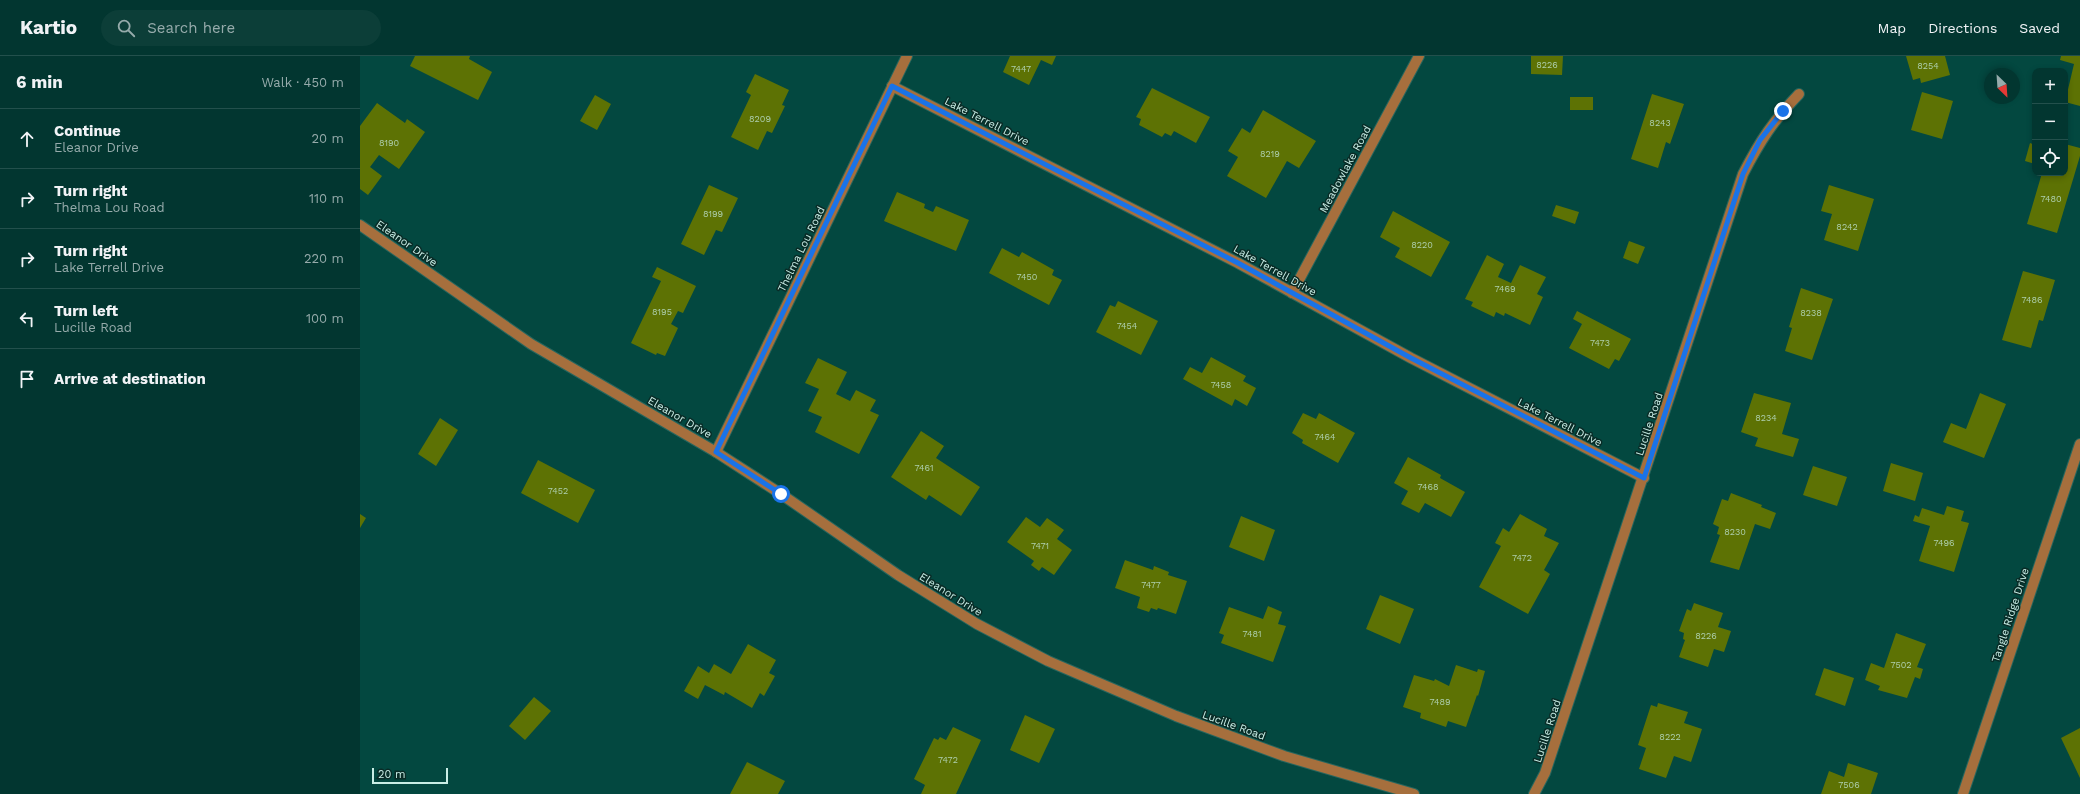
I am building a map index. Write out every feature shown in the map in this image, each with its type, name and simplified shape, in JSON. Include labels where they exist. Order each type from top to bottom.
[{"type":"street","name":"Thelma Lou Road","points":[[716,452],[907,56]]},
{"type":"street","name":"Meadowlake Road","points":[[1292,293],[1419,56]]},
{"type":"street","name":"Lake Terrell Drive","points":[[892,86],[1238,263],[1411,358],[1644,478]]},
{"type":"street","name":"Lucille Road","points":[[1534,794],[1545,774],[1644,478],[1743,174],[1760,140],[1783,111],[1799,94]]},
{"type":"street","name":"Eleanor Drive","points":[[360,225],[531,344],[716,452],[781,494],[898,575],[977,624],[1048,661],[1117,691]]},
{"type":"street","name":"Tangle Ridge Drive","points":[[1963,794],[2080,444]]},
{"type":"street","name":"Lucille Road","points":[[1117,691],[1176,716],[1284,756],[1414,794]]},
{"type":"building","points":[[415,56],[470,56],[469,59],[492,72],[478,100],[410,66]]},
{"type":"building","points":[[1010,56],[1056,56],[1052,65],[1041,60],[1029,85],[1003,72]]},
{"type":"building","points":[[1531,56],[1563,56],[1562,75],[1531,74]]},
{"type":"building","points":[[1906,56],[1945,56],[1950,75],[1921,83],[1920,78],[1913,80]]},
{"type":"building","points":[[2061,56],[2080,56],[2080,106],[2068,103],[2068,89],[2074,64],[2060,60]]},
{"type":"building","points":[[755,74],[789,90],[782,105],[785,106],[772,133],[767,131],[758,150],[731,137],[751,95],[746,92]]},
{"type":"building","points":[[1152,88],[1210,117],[1196,143],[1174,131],[1171,136],[1165,133],[1162,137],[1139,125],[1141,119],[1136,117]]},
{"type":"building","points":[[1922,92],[1953,101],[1942,139],[1911,130]]},
{"type":"building","points":[[1652,94],[1684,104],[1670,144],[1666,142],[1658,168],[1631,159]]},
{"type":"building","points":[[595,95],[611,104],[597,130],[580,121]]},
{"type":"building","points":[[1570,97],[1593,97],[1593,110],[1570,110]]},
{"type":"building","points":[[377,103],[405,123],[407,119],[425,132],[399,169],[379,155],[370,167],[382,176],[368,195],[360,189],[360,126]]},
{"type":"building","points":[[1263,110],[1316,141],[1299,168],[1287,161],[1266,198],[1227,176],[1238,157],[1228,151],[1242,128],[1250,133]]},
{"type":"building","points":[[2030,143],[2032,144],[2032,163],[2025,161]]},
{"type":"building","points":[[2068,145],[2080,148],[2080,156],[2057,233],[2027,224],[2041,176],[2068,176]]},
{"type":"building","points":[[709,185],[738,198],[722,232],[716,230],[704,255],[681,244]]},
{"type":"building","points":[[1829,185],[1874,199],[1858,251],[1824,240],[1832,214],[1821,211]]},
{"type":"building","points":[[897,192],[925,204],[924,208],[933,212],[936,206],[969,220],[956,251],[884,221]]},
{"type":"building","points":[[1556,205],[1579,212],[1575,224],[1552,216]]},
{"type":"building","points":[[1393,211],[1450,242],[1431,277],[1395,257],[1400,248],[1380,237]]},
{"type":"building","points":[[1629,241],[1645,247],[1638,264],[1623,258]]},
{"type":"building","points":[[1002,248],[1019,257],[1022,252],[1054,270],[1052,275],[1062,280],[1049,305],[989,273]]},
{"type":"building","points":[[1487,255],[1504,264],[1498,277],[1511,283],[1520,265],[1546,277],[1537,294],[1543,297],[1530,325],[1505,313],[1504,316],[1496,312],[1494,317],[1471,306],[1473,302],[1465,299]]},
{"type":"building","points":[[657,267],[696,286],[683,313],[678,311],[671,324],[678,328],[665,356],[657,353],[656,355],[631,343],[661,281],[652,277]]},
{"type":"building","points":[[2023,271],[2055,280],[2043,321],[2039,320],[2031,348],[2002,340]]},
{"type":"building","points":[[1801,288],[1833,299],[1812,360],[1785,351],[1792,328],[1789,327]]},
{"type":"building","points":[[1118,301],[1158,321],[1141,355],[1096,332],[1110,305],[1115,307]]},
{"type":"building","points":[[1577,311],[1631,339],[1619,361],[1615,359],[1609,369],[1569,348],[1582,324],[1573,319]]},
{"type":"building","points":[[1211,357],[1246,376],[1243,381],[1256,388],[1247,406],[1235,399],[1232,406],[1183,379],[1190,367],[1202,373]]},
{"type":"building","points":[[818,358],[847,372],[836,394],[850,401],[856,390],[876,400],[870,411],[879,415],[859,454],[815,432],[822,417],[808,411],[819,389],[805,383]]},
{"type":"building","points":[[1754,393],[1791,403],[1782,434],[1799,439],[1793,457],[1755,446],[1758,438],[1741,432]]},
{"type":"building","points":[[1980,393],[2006,404],[1984,458],[1943,442],[1951,423],[1966,429]]},
{"type":"building","points":[[1303,413],[1316,419],[1319,413],[1355,433],[1338,463],[1302,443],[1303,440],[1292,433]]},
{"type":"building","points":[[440,418],[458,430],[436,466],[418,454]]},
{"type":"building","points":[[921,431],[944,446],[936,458],[980,487],[961,516],[929,495],[926,500],[891,477]]},
{"type":"building","points":[[1408,457],[1441,475],[1440,478],[1465,492],[1451,517],[1425,503],[1419,513],[1401,504],[1408,491],[1394,483]]},
{"type":"building","points":[[538,460],[595,490],[578,523],[521,493]]},
{"type":"building","points":[[1891,463],[1923,473],[1915,501],[1883,491]]},
{"type":"building","points":[[1813,466],[1847,477],[1837,506],[1803,495]]},
{"type":"building","points":[[1731,493],[1762,505],[1761,507],[1776,513],[1770,529],[1755,524],[1739,570],[1710,562],[1720,535],[1717,534],[1719,527],[1713,524],[1722,499],[1728,501]]},
{"type":"building","points":[[1947,506],[1964,511],[1961,521],[1969,523],[1954,572],[1919,561],[1930,526],[1913,521],[1915,515],[1919,517],[1922,508],[1944,515]]},
{"type":"building","points":[[360,514],[366,518],[360,528]]},
{"type":"building","points":[[1520,514],[1547,529],[1544,536],[1559,543],[1544,570],[1550,574],[1528,614],[1479,587],[1501,546],[1495,543],[1503,528],[1509,532]]},
{"type":"building","points":[[1241,516],[1275,530],[1264,561],[1229,547]]},
{"type":"building","points":[[1026,517],[1040,527],[1047,518],[1064,530],[1057,539],[1072,550],[1054,575],[1042,567],[1039,571],[1031,565],[1034,561],[1007,542]]},
{"type":"building","points":[[1125,560],[1153,570],[1154,566],[1169,572],[1168,575],[1187,581],[1176,614],[1158,608],[1157,610],[1151,608],[1149,612],[1137,608],[1140,597],[1115,588]]},
{"type":"building","points":[[1380,595],[1414,609],[1400,644],[1366,629]]},
{"type":"building","points":[[1694,603],[1723,613],[1718,627],[1731,631],[1724,652],[1714,649],[1708,667],[1679,657],[1685,640],[1683,639],[1684,633],[1679,631],[1687,609],[1691,611]]},
{"type":"building","points":[[1268,606],[1282,612],[1278,624],[1286,626],[1273,662],[1221,643],[1224,635],[1219,633],[1229,607],[1263,619]]},
{"type":"building","points":[[1896,633],[1926,644],[1917,667],[1923,669],[1920,679],[1915,677],[1907,698],[1878,690],[1880,686],[1865,680],[1871,663],[1884,668]]},
{"type":"building","points":[[748,644],[776,660],[769,673],[775,676],[764,696],[760,693],[752,708],[725,692],[724,695],[705,685],[698,699],[684,691],[698,666],[709,673],[714,664],[731,674]]},
{"type":"building","points":[[1456,665],[1477,672],[1478,669],[1485,671],[1478,696],[1477,695],[1466,727],[1448,721],[1446,727],[1420,718],[1421,713],[1403,707],[1414,675],[1434,681],[1435,679],[1449,686]]},
{"type":"building","points":[[1824,668],[1854,678],[1845,706],[1815,695]]},
{"type":"building","points":[[534,697],[551,711],[525,740],[509,726]]},
{"type":"building","points":[[1658,703],[1688,712],[1684,723],[1702,729],[1691,762],[1674,756],[1666,778],[1639,769],[1646,748],[1638,745],[1651,705],[1657,707]]},
{"type":"building","points":[[1025,715],[1055,729],[1039,763],[1010,750]]},
{"type":"building","points":[[953,727],[981,740],[956,794],[921,794],[925,785],[914,779],[934,738],[938,740],[940,737],[946,740]]},
{"type":"building","points":[[2080,728],[2080,778],[2061,738]]},
{"type":"building","points":[[747,762],[785,781],[778,794],[730,794]]},
{"type":"building","points":[[1848,763],[1878,773],[1871,794],[1821,794],[1829,771],[1844,777]]},
{"type":"route","points":[[781,494],[716,452],[892,86],[1238,263],[1411,358],[1577,445],[1644,478],[1743,174],[1760,140],[1783,111]]}]
